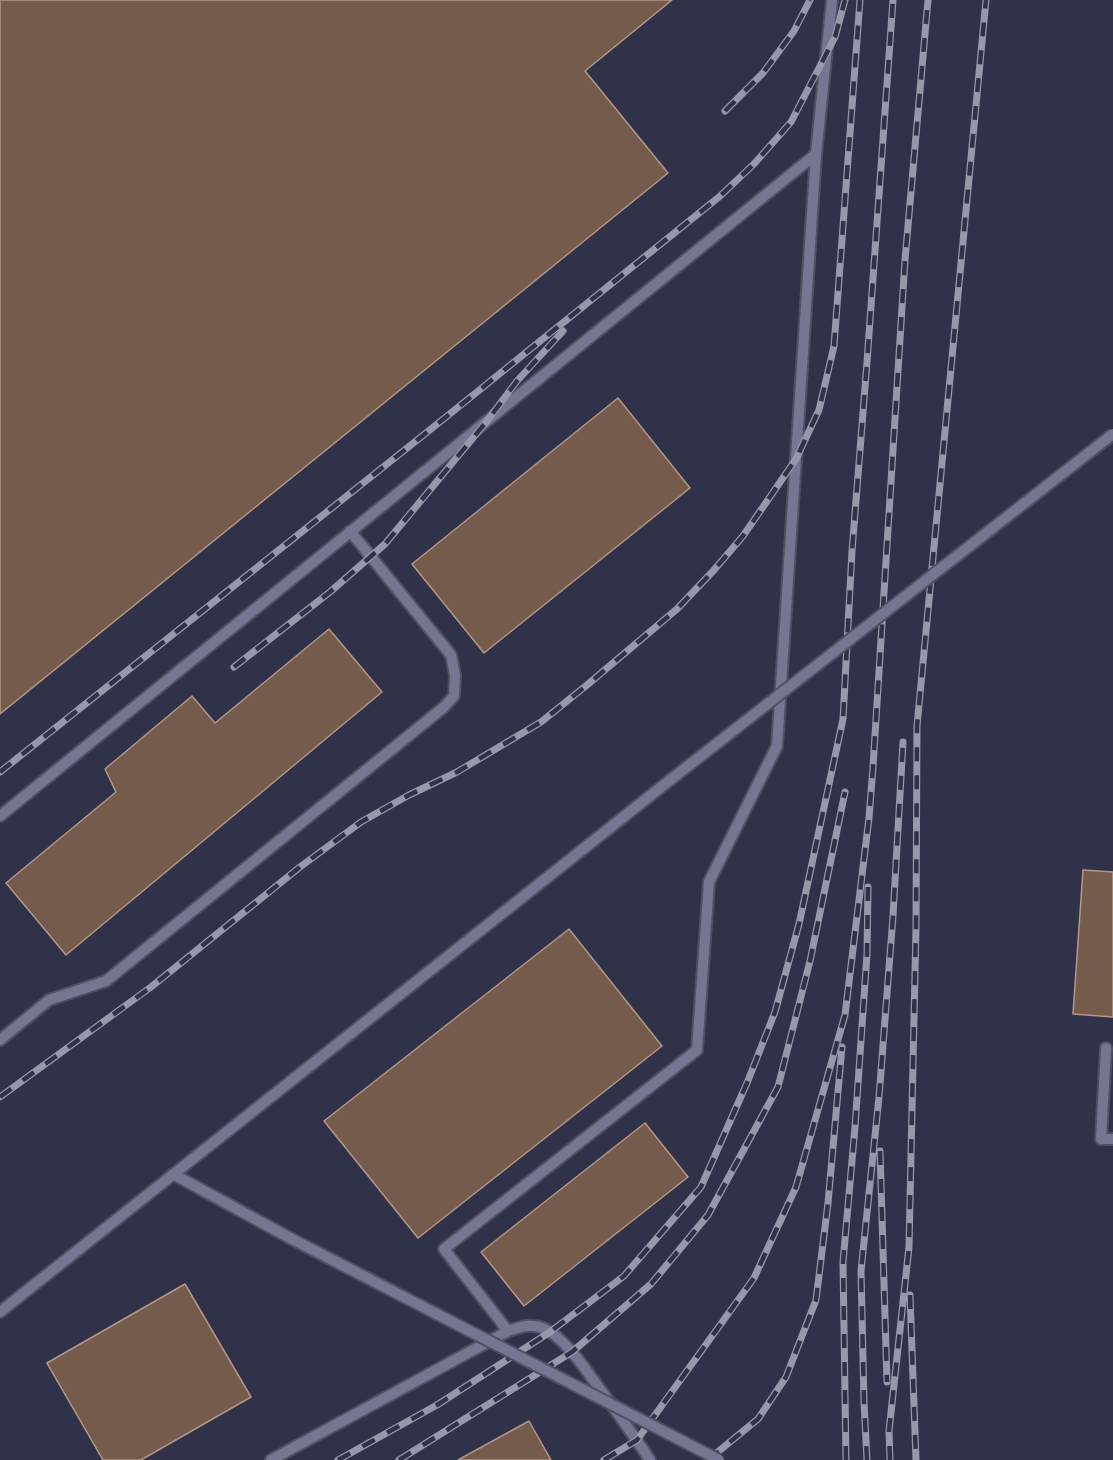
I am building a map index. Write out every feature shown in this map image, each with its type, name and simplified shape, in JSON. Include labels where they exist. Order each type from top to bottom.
[{"type":"lane","points":[[508,1331],[444,1249],[698,1050],[709,882],[777,746],[816,154],[832,0]]},
{"type":"lane","points":[[0,816],[816,154]]},
{"type":"lane","points":[[0,1312],[665,784],[1113,434]]},
{"type":"lane","points":[[0,1040],[50,1000],[106,981],[444,707],[454,696],[455,675],[451,655],[350,531]]},
{"type":"lane","points":[[1106,1048],[1101,1139],[1113,1139]]},
{"type":"lane","points":[[173,1174],[290,1238],[719,1460]]},
{"type":"lane","points":[[271,1460],[508,1331],[525,1325],[541,1327],[572,1352],[650,1460]]},
{"type":"building","points":[[0,0],[672,0],[585,71],[668,173],[0,714]]},
{"type":"building","points":[[618,398],[690,488],[484,653],[412,564]]},
{"type":"building","points":[[329,629],[382,692],[66,955],[6,883],[116,792],[105,769],[192,696],[215,723]]},
{"type":"building","points":[[1083,870],[1113,872],[1113,1017],[1073,1014]]},
{"type":"building","points":[[569,929],[662,1046],[418,1238],[324,1121]]},
{"type":"building","points":[[645,1123],[688,1177],[524,1306],[481,1252]]},
{"type":"building","points":[[185,1284],[251,1397],[141,1460],[103,1460],[47,1363]]},
{"type":"building","points":[[529,1421],[551,1460],[458,1460]]},
{"type":"railway","points":[[725,111],[763,73],[794,31],[810,0]]},
{"type":"railway","points":[[0,772],[719,197],[754,164],[791,122],[835,37],[845,0]]},
{"type":"railway","points":[[0,1097],[151,987],[300,867],[361,822],[457,772],[541,722],[677,609],[743,536],[796,459],[819,410],[834,346],[860,0]]},
{"type":"railway","points":[[338,1460],[437,1405],[550,1332],[624,1276],[701,1187],[747,1083],[775,1012],[799,924],[843,719],[852,551],[893,0]]},
{"type":"railway","points":[[604,1460],[637,1440],[754,1278],[796,1187],[845,1015],[869,818],[905,260],[928,0]]},
{"type":"railway","points":[[890,1460],[889,1431],[909,1247],[916,927],[917,726],[986,0]]},
{"type":"railway","points":[[234,667],[330,592],[385,544],[487,421],[517,381],[563,331]]},
{"type":"railway","points":[[867,1460],[861,1271],[879,1097],[903,742]]},
{"type":"railway","points":[[399,1460],[572,1352],[651,1284],[708,1215],[778,1087],[810,961],[845,792]]},
{"type":"railway","points":[[846,1460],[843,1262],[867,954],[868,887]]},
{"type":"railway","points":[[708,1460],[758,1419],[786,1377],[816,1300],[828,1203],[842,1047]]},
{"type":"railway","points":[[880,1151],[887,1382]]},
{"type":"railway","points":[[910,1295],[916,1460]]}]
